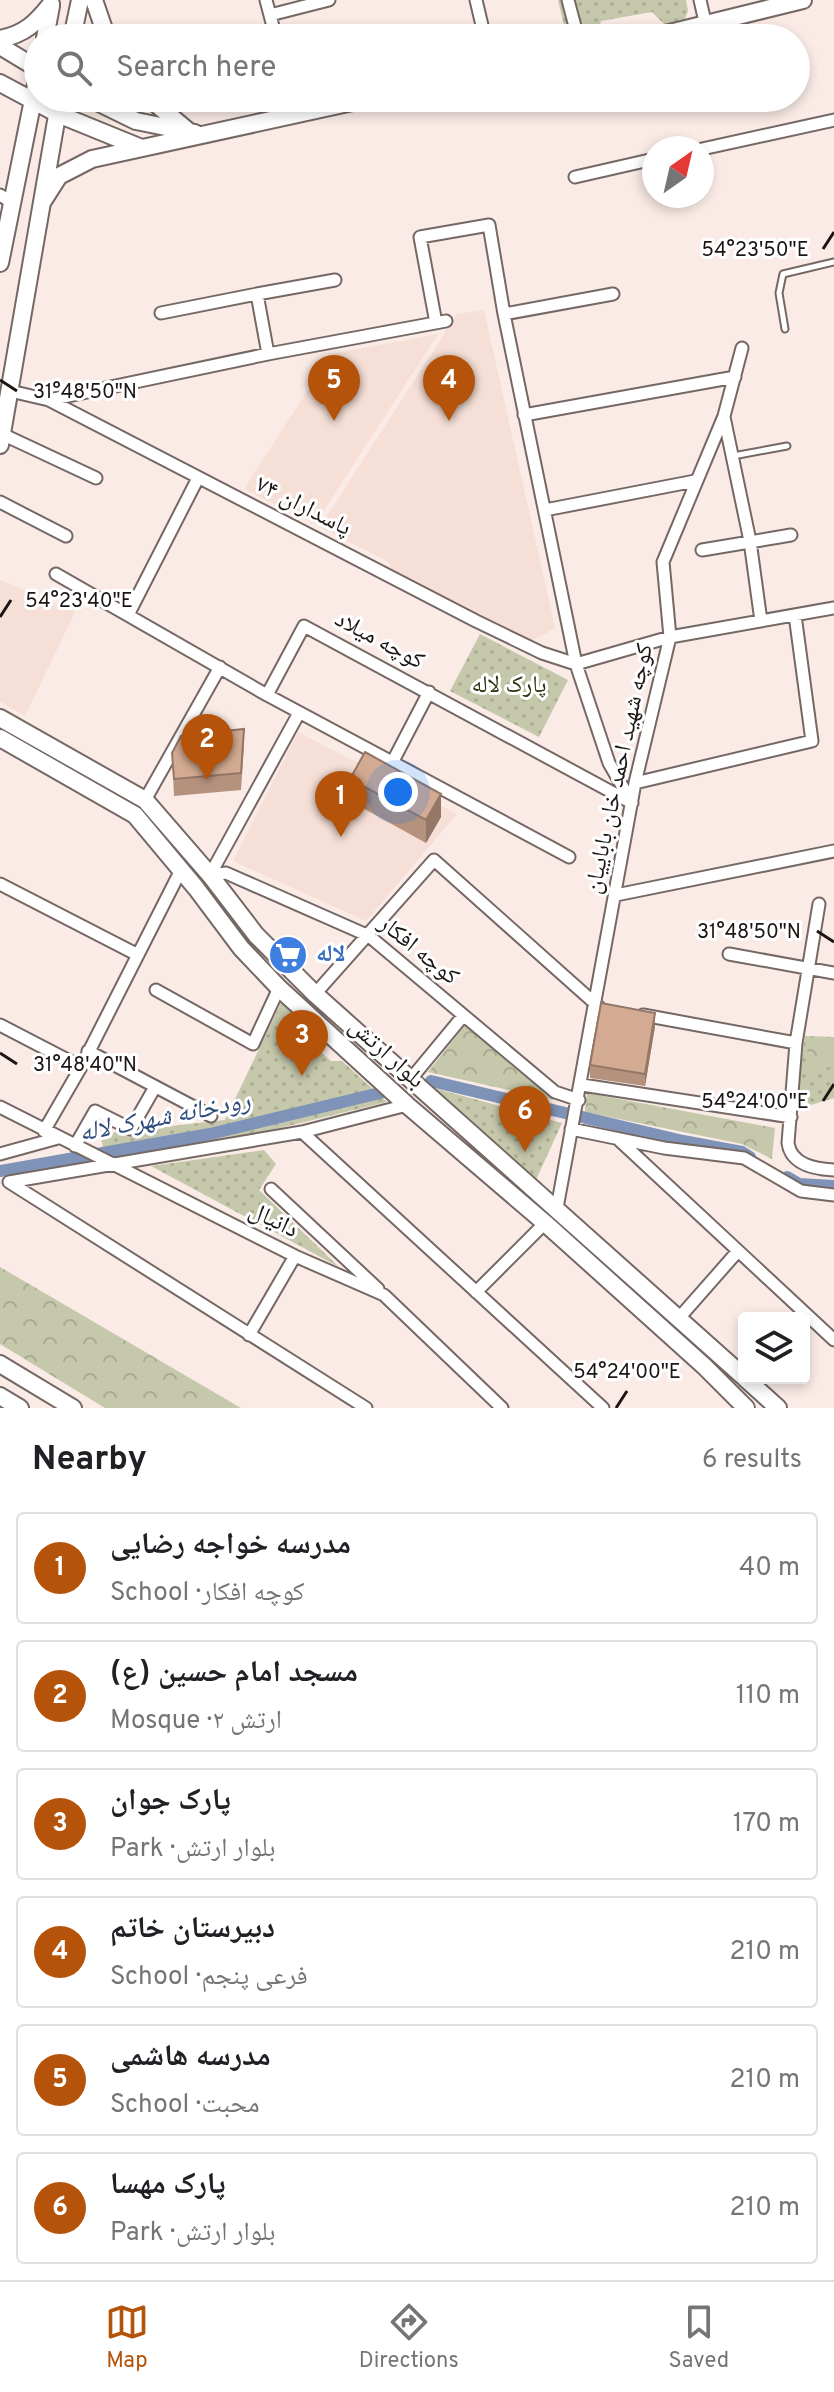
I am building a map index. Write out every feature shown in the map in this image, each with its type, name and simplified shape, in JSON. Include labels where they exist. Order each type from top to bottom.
[{"type":"street","points":[[75,24],[80,0]]},
{"type":"street","points":[[94,0],[102,24]]},
{"type":"street","points":[[266,0],[272,24]]},
{"type":"street","points":[[270,15],[329,0]]},
{"type":"street","points":[[476,0],[482,24]]},
{"type":"street","points":[[568,0],[574,24]]},
{"type":"street","points":[[700,0],[706,24]]},
{"type":"street","points":[[713,24],[792,1]]},
{"type":"street","points":[[48,24],[52,2]]},
{"type":"street","points":[[35,24],[52,2]]},
{"type":"street","points":[[0,39],[24,31]]},
{"type":"street","points":[[0,46],[24,61]]},
{"type":"street","points":[[0,83],[24,96]]},
{"type":"street","points":[[0,263],[6,198],[29,112]]},
{"type":"street","points":[[58,112],[1,440],[96,478]]},
{"type":"street","points":[[71,112],[139,147]]},
{"type":"street","points":[[118,112],[161,128],[204,135]]},
{"type":"street","points":[[166,112],[187,130]]},
{"type":"street","points":[[43,201],[59,176],[92,159],[204,135],[275,112]]},
{"type":"street","points":[[714,146],[834,120]]},
{"type":"street","points":[[575,177],[642,162]]},
{"type":"street","points":[[49,400],[441,322],[420,237],[489,225],[524,415],[576,664],[609,763],[632,803]]},
{"type":"street","points":[[161,313],[335,280]]},
{"type":"street","points":[[257,294],[268,354]]},
{"type":"street","points":[[504,314],[613,294]]},
{"type":"street","name":"کوچه شهید احمد خان باباییان","points":[[557,1208],[635,783],[670,637],[663,562],[724,416],[742,348]]},
{"type":"street","points":[[524,415],[735,377]]},
{"type":"street","name":"پاسداران ۷۴","points":[[10,391],[49,400],[489,628],[542,653],[576,664]]},
{"type":"street","points":[[724,416],[750,541],[761,621]]},
{"type":"street","points":[[128,615],[198,478]]},
{"type":"street","points":[[545,510],[695,481]]},
{"type":"street","points":[[0,502],[66,536]]},
{"type":"street","points":[[702,550],[791,535]]},
{"type":"street","points":[[56,574],[299,713],[569,857]]},
{"type":"street","points":[[576,664],[670,637],[834,608]]},
{"type":"street","points":[[635,783],[812,741],[795,615]]},
{"type":"street","name":"کوچه میلاد","points":[[267,695],[304,626],[632,803]]},
{"type":"street","points":[[145,800],[220,667]]},
{"type":"street","points":[[392,763],[429,692]]},
{"type":"street","points":[[196,888],[210,875],[299,713]]},
{"type":"street","name":"بلوار ارتش","points":[[0,718],[145,800],[210,875],[256,935],[315,994],[738,1372]]},
{"type":"street","name":"بلوار ارتش","points":[[0,738],[135,815],[241,948],[279,988],[407,1105],[545,1223],[704,1366],[746,1408]]},
{"type":"street","points":[[616,895],[834,851]]},
{"type":"street","points":[[315,994],[434,860],[595,1006],[611,1009]]},
{"type":"street","points":[[44,1131],[81,1067],[181,870]]},
{"type":"street","name":"کوچه افکار","points":[[210,875],[226,873],[369,936],[555,1092],[578,1102]]},
{"type":"street","points":[[0,884],[138,955]]},
{"type":"street","points":[[819,904],[796,1043],[788,1143],[793,1157],[807,1165],[834,1170]]},
{"type":"street","points":[[729,954],[834,973]]},
{"type":"street","points":[[156,990],[253,1044],[279,988]]},
{"type":"street","points":[[626,1012],[796,1043]]},
{"type":"street","points":[[410,1080],[463,1016]]},
{"type":"street","points":[[0,1025],[81,1067]]},
{"type":"street","points":[[88,1051],[211,1116]]},
{"type":"street","points":[[582,1085],[791,1117]]},
{"type":"street","points":[[80,1149],[95,1111],[131,1129],[155,1087]]},
{"type":"street","points":[[366,1408],[9,1182],[302,1132],[407,1105]]},
{"type":"street","name":"دانیال","points":[[0,1107],[295,1256],[384,1295],[502,1408]]},
{"type":"street","points":[[572,1125],[619,1140],[744,1158],[801,1191],[834,1195]]},
{"type":"street","points":[[302,1132],[603,1408]]},
{"type":"street","points":[[0,1154],[58,1138]]},
{"type":"street","points":[[619,1140],[834,1340]]},
{"type":"street","points":[[271,1189],[384,1295]]},
{"type":"street","points":[[476,1292],[557,1208]]},
{"type":"street","points":[[679,1318],[738,1251]]},
{"type":"street","points":[[249,1335],[295,1256]]},
{"type":"street","points":[[704,1366],[716,1352]]},
{"type":"street","points":[[0,1364],[73,1408]]},
{"type":"street","name":"بلوار ارتش","points":[[751,1384],[778,1408]]},
{"type":"street","points":[[0,1396],[20,1408]]},
{"type":"lane","points":[[785,329],[779,293],[783,274],[834,262]]},
{"type":"lane","points":[[732,456],[787,446]]},
{"type":"shaded area","points":[[484,310],[555,628],[530,642],[393,572],[389,562],[320,527],[457,314]]},
{"type":"shaded area","points":[[438,334],[315,524],[244,489],[331,354]]},
{"type":"shaded area","points":[[0,580],[75,612],[25,716],[0,701]]},
{"type":"shaded area","points":[[298,732],[457,814],[366,921],[233,861]]},
{"type":"green space","points":[[558,0],[686,0],[688,11],[684,21],[670,24],[664,24],[652,12],[601,21],[600,24],[564,24]]},
{"type":"green space","name":"پارک لاله","points":[[480,634],[568,680],[539,737],[450,691]]},
{"type":"green space","points":[[281,1003],[292,1013],[294,1027],[331,1061],[342,1061],[387,1102],[222,1142],[118,1156],[103,1147],[100,1134],[225,1120]]},
{"type":"green space","points":[[465,1025],[554,1100],[428,1072]]},
{"type":"green space","points":[[805,1036],[834,1037],[834,1098],[794,1110]]},
{"type":"green space","points":[[809,1041],[834,1041],[834,1067],[804,1072]]},
{"type":"green space","points":[[430,1087],[562,1123],[535,1182]]},
{"type":"green space","points":[[587,1093],[775,1128],[772,1159],[742,1144],[585,1112]]},
{"type":"green space","points":[[264,1150],[276,1164],[259,1190],[339,1267],[151,1166]]},
{"type":"green space","points":[[0,1267],[241,1408],[105,1408],[0,1344]]},
{"type":"building","points":[[244,729],[241,773],[174,779],[172,753],[181,736]]},
{"type":"building","points":[[365,752],[441,794],[426,820],[350,779]]},
{"type":"building","points":[[601,1003],[655,1013],[645,1074],[590,1065]]},
{"type":"waterway","name":"رودخانه شهرک لاله","points":[[431,1081],[683,1141],[742,1152],[750,1157]]},
{"type":"waterway","name":"رودخانه شهرک لاله","points":[[0,1171],[210,1134],[384,1092]]},
{"type":"waterway","name":"رودخانه شهرک لاله","points":[[787,1177],[799,1184],[834,1186]]},
{"type":"place","name":"مدرسه هاشمی","points":[[334,421]]},
{"type":"place","name":"دبیرستان خاتم","points":[[449,421]]},
{"type":"place","name":"مسجد امام حسین (ع)","points":[[207,780]]},
{"type":"place","name":"مدرسه خواجه رضایی","points":[[341,837]]},
{"type":"place","name":"لاله","points":[[288,955]]},
{"type":"place","name":"پارک جوان","points":[[302,1076]]},
{"type":"place","name":"پارک مهسا","points":[[525,1152]]}]
